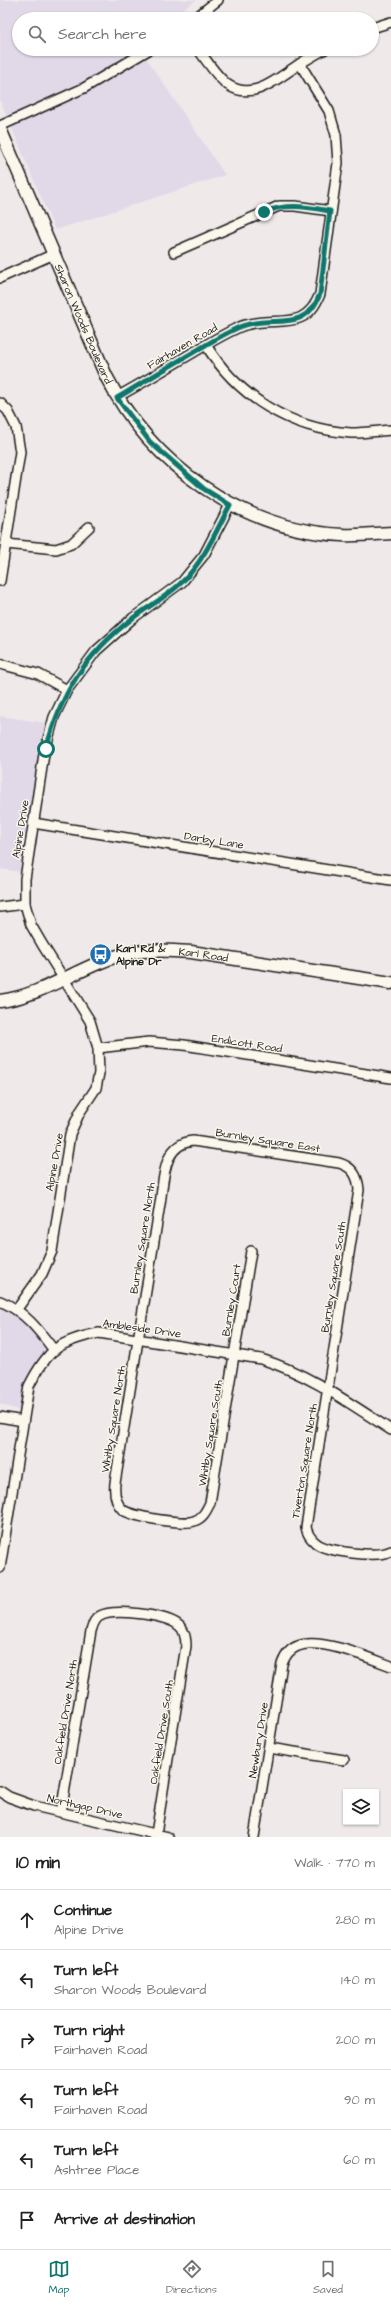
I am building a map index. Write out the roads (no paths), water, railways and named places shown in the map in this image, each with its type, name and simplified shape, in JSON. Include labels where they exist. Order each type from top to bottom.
[{"type":"street","points":[[203,12],[218,0]]},
{"type":"street","points":[[379,26],[391,22]]},
{"type":"street","points":[[0,126],[84,88],[138,56]]},
{"type":"street","points":[[203,56],[218,76],[230,86],[244,90],[259,89],[272,84],[313,56]]},
{"type":"street","name":"Fairhaven Road","points":[[117,398],[206,345],[243,326],[296,320],[305,316],[315,307],[320,294],[330,211],[338,163],[336,135],[329,112],[300,64]]},
{"type":"street","name":"Sharon Woods Boulevard","points":[[0,129],[117,398],[150,442],[204,489],[230,505],[288,527],[342,535],[391,533]]},
{"type":"street","points":[[174,252],[279,206],[295,206],[330,211]]},
{"type":"street","points":[[0,278],[54,254]]},
{"type":"street","points":[[206,345],[217,363],[236,384],[261,403],[284,417],[315,428],[332,431],[353,433],[391,430]]},
{"type":"street","points":[[0,403],[8,411],[16,427],[20,452],[0,581]]},
{"type":"street","name":"Alpine Drive","points":[[17,1309],[42,1274],[52,1251],[70,1134],[80,1112],[96,1088],[99,1073],[98,1048],[90,1021],[64,980],[32,924],[25,904],[25,879],[44,754],[54,718],[67,690],[96,651],[133,618],[182,582],[204,555],[230,505]]},
{"type":"street","points":[[6,544],[56,549],[71,544],[89,528]]},
{"type":"street","points":[[0,664],[38,674],[67,690]]},
{"type":"street","name":"Darby Lane","points":[[33,823],[391,880]]},
{"type":"street","points":[[0,907],[25,904]]},
{"type":"street","name":"Karl Road","points":[[0,1002],[64,980],[100,963],[129,954],[158,950],[191,952],[391,983]]},
{"type":"street","name":"Endicott Road","points":[[98,1048],[149,1042],[184,1045],[391,1078]]},
{"type":"street","name":"Burnley Square East","points":[[178,1145],[193,1141],[265,1151],[339,1163],[347,1166],[353,1171]]},
{"type":"street","name":"Burnley Square North","points":[[138,1338],[168,1160],[171,1151],[178,1145]]},
{"type":"street","name":"Burnley Square South","points":[[327,1389],[359,1190],[358,1180],[353,1171]]},
{"type":"street","name":"Burnley Court","points":[[235,1354],[251,1251]]},
{"type":"street","points":[[0,1301],[17,1309],[40,1332],[53,1349]]},
{"type":"street","name":"Ambleside Drive","points":[[0,1568],[23,1421],[30,1386],[37,1370],[53,1349],[75,1338],[99,1333],[138,1338],[235,1354],[284,1366],[316,1381],[391,1430]]},
{"type":"street","name":"Whitby Square North","points":[[138,1338],[115,1483],[114,1493],[117,1502],[123,1510],[131,1514],[184,1523],[195,1521],[204,1516]]},
{"type":"street","name":"Whitby Square South","points":[[204,1516],[210,1503],[235,1354]]},
{"type":"street","name":"Tiverton Square North","points":[[327,1389],[306,1518],[306,1527],[310,1536],[324,1547],[375,1556],[391,1551]]},
{"type":"street","points":[[0,1416],[23,1421]]},
{"type":"street","name":"Oakfield Drive South","points":[[97,1618],[114,1612],[165,1619],[177,1624],[185,1634],[186,1646],[156,1834]]},
{"type":"street","name":"Oakfield Drive North","points":[[61,1812],[91,1631],[97,1618]]},
{"type":"street","name":"Newbury Drive","points":[[254,1837],[282,1664],[290,1650],[303,1644],[313,1644],[343,1650],[391,1666]]},
{"type":"street","points":[[269,1748],[344,1760]]},
{"type":"street","name":"Northgap Drive","points":[[0,1791],[9,1797],[28,1804],[168,1837]]},
{"type":"place","name":"Karl Rd & Alpine Dr","points":[[100,954]]}]
